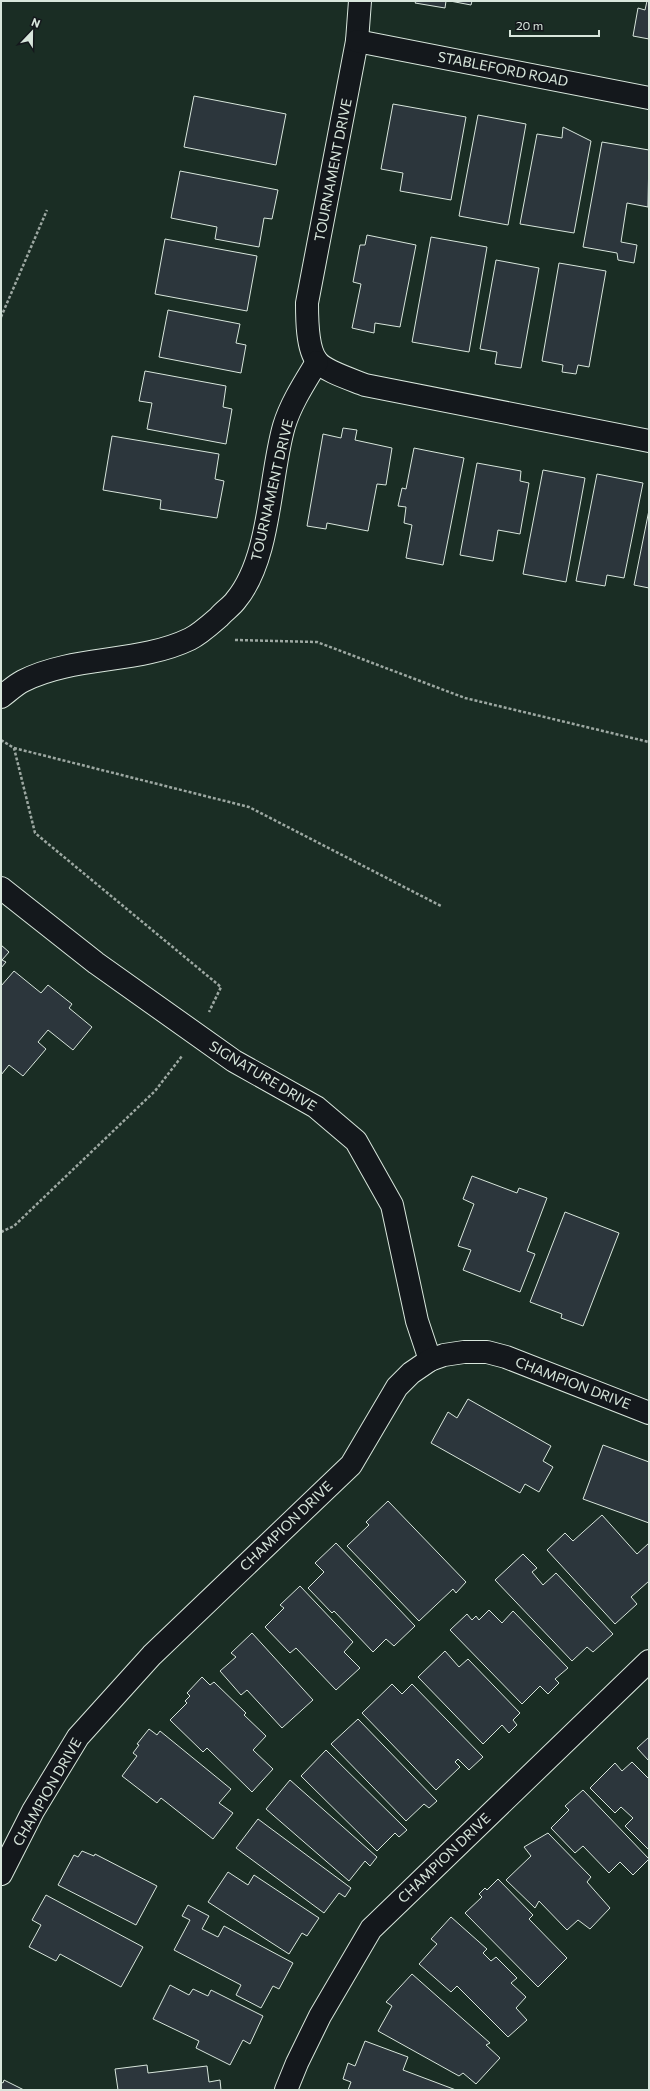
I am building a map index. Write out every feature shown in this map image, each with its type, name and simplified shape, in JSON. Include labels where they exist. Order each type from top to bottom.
[{"type":"street","name":"TOURNAMENT DRIVE","points":[[1,697],[22,681],[57,669],[105,659],[148,653],[191,639],[237,600],[253,572],[262,538],[284,426],[292,403],[317,362],[307,332],[307,303],[357,41],[360,1]]},
{"type":"street","name":"STABLEFORD ROAD","points":[[357,41],[649,98]]},
{"type":"street","points":[[317,362],[337,375],[365,385],[649,441]]},
{"type":"street","name":"SIGNATURE DRIVE","points":[[1,888],[115,976],[234,1061],[316,1107],[356,1141],[392,1205],[417,1321],[430,1360]]},
{"type":"street","name":"CHAMPION DRIVE","points":[[1,1874],[33,1811],[78,1737],[152,1654],[351,1465],[397,1387],[411,1373],[430,1360],[464,1352],[487,1352],[506,1357],[649,1413]]},
{"type":"street","name":"CHAMPION DRIVE","points":[[286,2090],[297,2063],[320,2016],[371,1929],[649,1660]]},
{"type":"path","points":[[1,317],[47,210]]},
{"type":"path","points":[[191,639],[317,642],[465,698],[649,742]]},
{"type":"path","points":[[14,748],[249,807],[441,906]]},
{"type":"green space","points":[[1,1],[649,1],[649,2090],[1,2090]]},
{"type":"building","points":[[416,1],[446,1],[445,8],[415,3]]},
{"type":"building","points":[[450,1],[472,1],[471,5]]},
{"type":"building","points":[[647,1],[649,1],[649,39],[633,36],[638,8],[645,10]]},
{"type":"building","points":[[194,96],[286,114],[276,165],[184,147]]},
{"type":"building","points":[[393,104],[466,117],[451,200],[400,191],[403,173],[381,169]]},
{"type":"building","points":[[478,115],[526,124],[508,225],[459,216]]},
{"type":"building","points":[[563,127],[591,141],[574,233],[520,224],[537,134],[562,138]]},
{"type":"building","points":[[602,142],[649,150],[648,207],[627,203],[621,242],[637,245],[634,263],[618,260],[617,253],[583,247]]},
{"type":"building","points":[[180,171],[278,190],[272,219],[264,218],[259,247],[215,239],[217,227],[171,218]]},
{"type":"building","points":[[367,235],[416,245],[400,327],[375,323],[374,333],[352,328],[361,284],[353,282],[360,245],[365,245]]},
{"type":"building","points":[[431,237],[487,247],[469,352],[412,342]]},
{"type":"building","points":[[165,239],[257,256],[247,311],[155,294]]},
{"type":"building","points":[[496,260],[539,268],[521,368],[495,364],[497,352],[480,349]]},
{"type":"building","points":[[559,263],[606,271],[589,367],[578,365],[576,374],[562,372],[563,365],[542,361]]},
{"type":"building","points":[[168,310],[240,324],[236,343],[246,345],[241,373],[159,357]]},
{"type":"building","points":[[145,371],[226,386],[223,407],[232,409],[226,444],[147,429],[152,403],[139,401]]},
{"type":"building","points":[[343,428],[357,430],[355,440],[392,448],[386,485],[377,484],[368,531],[327,523],[326,529],[307,526],[323,434],[341,438]]},
{"type":"building","points":[[112,436],[219,454],[215,479],[224,481],[217,518],[160,509],[161,500],[103,490]]},
{"type":"building","points":[[414,448],[464,458],[443,565],[406,558],[412,525],[404,523],[406,507],[398,506],[402,488],[406,489]]},
{"type":"building","points":[[477,463],[521,471],[520,481],[529,483],[520,534],[498,530],[493,561],[460,555]]},
{"type":"building","points":[[543,470],[585,478],[566,582],[523,574]]},
{"type":"building","points":[[597,474],[643,483],[624,578],[607,575],[605,586],[576,581]]},
{"type":"building","points":[[649,510],[649,588],[634,585]]},
{"type":"building","points":[[1,945],[9,952],[2,960],[6,962],[1,968]]},
{"type":"building","points":[[14,971],[41,993],[48,985],[72,1004],[69,1008],[92,1027],[73,1050],[48,1030],[38,1042],[46,1049],[23,1076],[9,1065],[1,1075],[1,986]]},
{"type":"building","points":[[472,1176],[517,1193],[519,1188],[547,1198],[527,1251],[535,1254],[520,1292],[463,1270],[471,1250],[458,1246],[474,1204],[463,1199]]},
{"type":"building","points":[[565,1212],[619,1233],[583,1326],[561,1318],[562,1314],[530,1302]]},
{"type":"building","points":[[468,1399],[551,1446],[543,1461],[553,1467],[539,1492],[525,1484],[520,1493],[431,1443],[448,1412],[457,1418]]},
{"type":"building","points":[[603,1445],[649,1462],[649,1523],[583,1499]]},
{"type":"building","points":[[388,1501],[466,1582],[456,1593],[453,1589],[419,1621],[347,1546],[369,1525],[366,1522]]},
{"type":"building","points":[[602,1515],[637,1554],[649,1543],[649,1581],[631,1597],[637,1604],[615,1624],[547,1550],[565,1533],[573,1541]]},
{"type":"building","points":[[336,1543],[415,1626],[394,1646],[386,1639],[373,1652],[334,1611],[332,1613],[308,1588],[324,1572],[315,1563]]},
{"type":"building","points":[[523,1554],[537,1568],[532,1572],[543,1585],[556,1573],[613,1634],[593,1652],[587,1647],[572,1661],[495,1580]]},
{"type":"building","points":[[300,1586],[353,1642],[344,1652],[360,1668],[336,1690],[296,1648],[290,1653],[265,1627],[284,1608],[280,1605]]},
{"type":"building","points":[[489,1610],[502,1623],[513,1611],[568,1668],[555,1679],[559,1683],[548,1694],[540,1686],[522,1704],[450,1630],[467,1614],[472,1620],[476,1616],[479,1620]]},
{"type":"building","points":[[252,1633],[313,1700],[282,1728],[247,1690],[241,1695],[220,1671],[236,1657],[231,1653]]},
{"type":"building","points":[[445,1651],[459,1667],[468,1659],[520,1713],[513,1720],[517,1725],[509,1733],[502,1725],[483,1744],[418,1677]]},
{"type":"building","points":[[202,1677],[210,1685],[214,1682],[246,1713],[244,1715],[266,1736],[253,1750],[273,1769],[252,1792],[207,1748],[203,1752],[170,1720],[187,1703],[185,1701],[190,1696],[187,1693]]},
{"type":"building","points":[[392,1684],[402,1694],[412,1684],[483,1757],[469,1770],[458,1759],[455,1762],[460,1767],[436,1790],[362,1713]]},
{"type":"building","points":[[358,1719],[437,1801],[429,1808],[424,1804],[406,1821],[331,1744]]},
{"type":"building","points":[[149,1729],[157,1735],[160,1731],[231,1789],[219,1803],[233,1813],[213,1839],[161,1798],[157,1803],[122,1776],[137,1756],[133,1753],[139,1745],[137,1744]]},
{"type":"building","points":[[649,1737],[649,1761],[637,1748]]},
{"type":"building","points":[[326,1750],[407,1830],[399,1837],[395,1833],[377,1851],[301,1776]]},
{"type":"building","points":[[632,1762],[649,1779],[649,1850],[625,1826],[633,1818],[621,1807],[615,1813],[590,1788],[615,1763],[622,1771]]},
{"type":"building","points":[[290,1780],[377,1857],[370,1866],[365,1861],[349,1881],[266,1809]]},
{"type":"building","points":[[583,1790],[649,1859],[633,1875],[620,1862],[609,1873],[583,1846],[575,1853],[551,1828],[569,1810],[565,1806]]},
{"type":"building","points":[[258,1819],[351,1888],[345,1897],[339,1893],[324,1913],[236,1848]]},
{"type":"building","points":[[548,1833],[591,1877],[587,1882],[610,1908],[590,1929],[578,1920],[567,1930],[539,1901],[535,1908],[506,1880],[531,1856],[524,1847]]},
{"type":"building","points":[[82,1851],[94,1856],[95,1854],[157,1886],[136,1925],[58,1885],[74,1855],[78,1857]]},
{"type":"building","points":[[228,1872],[248,1885],[254,1875],[319,1918],[307,1936],[302,1933],[289,1954],[208,1902]]},
{"type":"building","points":[[498,1879],[533,1915],[529,1919],[567,1958],[538,1987],[465,1913],[482,1897],[479,1894],[485,1888],[487,1890]]},
{"type":"building","points":[[46,1895],[143,1947],[121,1987],[60,1954],[56,1961],[29,1947],[41,1925],[32,1920]]},
{"type":"building","points":[[188,1905],[209,1916],[202,1929],[218,1937],[224,1926],[293,1963],[279,1989],[273,1986],[261,2008],[236,1995],[241,1985],[174,1950],[190,1920],[182,1916]]},
{"type":"building","points":[[451,1917],[487,1949],[483,1953],[491,1961],[496,1957],[517,1978],[511,1983],[526,1997],[516,2008],[527,2020],[508,2037],[457,1986],[451,1992],[419,1964],[437,1944],[431,1939]]},
{"type":"building","points":[[412,1974],[490,2043],[486,2045],[500,2058],[476,2084],[463,2073],[459,2076],[378,2031],[392,2006],[386,2002]]},
{"type":"building","points":[[170,1985],[189,1995],[193,1989],[208,1996],[211,1990],[263,2016],[250,2044],[243,2040],[230,2065],[196,2048],[199,2041],[153,2019]]},
{"type":"building","points":[[365,2041],[408,2057],[403,2070],[456,2090],[348,2090],[351,2082],[343,2079],[348,2063],[355,2066]]},
{"type":"building","points":[[147,2065],[148,2073],[207,2066],[209,2082],[220,2080],[221,2090],[118,2090],[115,2069]]},
{"type":"building","points":[[4,2080],[24,2090],[1,2090],[1,2082],[3,2083]]}]
